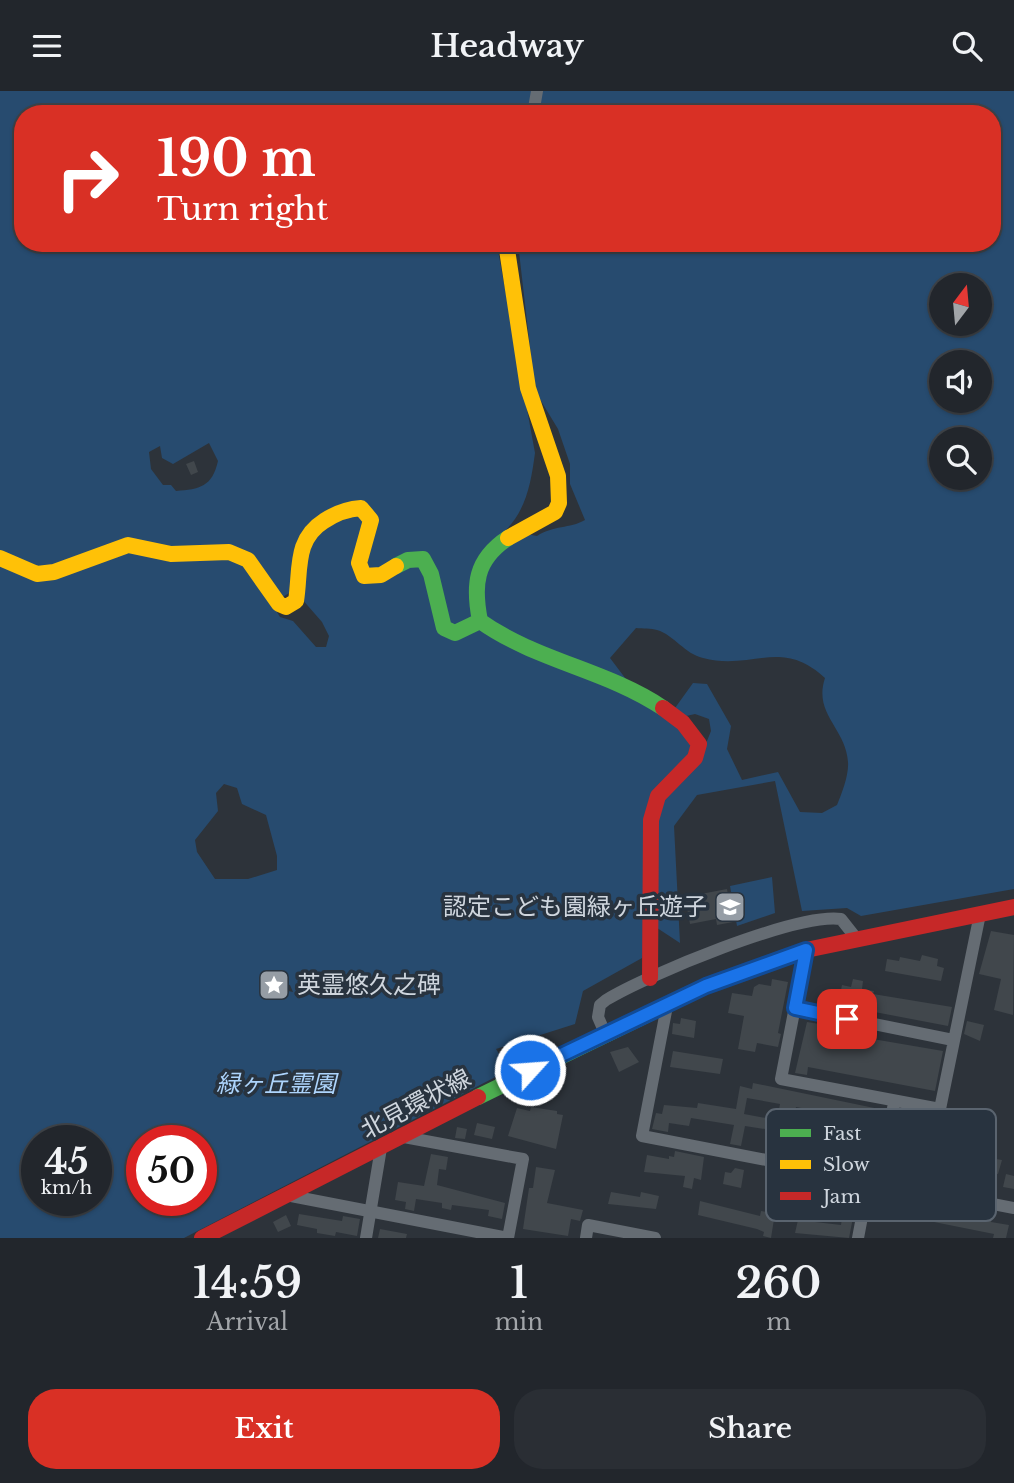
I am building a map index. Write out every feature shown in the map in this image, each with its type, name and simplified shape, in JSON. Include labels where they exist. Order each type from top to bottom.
[{"type":"street","points":[[507,252],[529,393],[555,464],[558,508],[541,523],[497,544],[486,556],[477,572],[475,589],[480,621],[509,642],[644,696],[686,725],[699,744],[695,758],[658,796],[651,820],[650,978]]},
{"type":"street","points":[[0,558],[37,574],[54,572],[128,545],[150,552],[171,554],[229,552],[248,560],[279,604],[286,607],[296,601],[300,578],[299,554],[307,533],[336,513],[361,508],[371,520],[359,563],[364,576],[379,577],[408,559],[423,559],[431,575],[436,611],[444,628],[455,633],[480,621]]},
{"type":"street","name":"北見環状線","points":[[202,1238],[606,1033],[720,980],[806,950],[1014,907]]},
{"type":"street","points":[[806,950],[781,1079],[940,1109],[980,914]]},
{"type":"street","points":[[606,1033],[598,1017],[600,1005],[650,978],[720,949],[816,919],[841,919],[856,938]]},
{"type":"street","points":[[667,1006],[642,1136],[766,1160]]},
{"type":"street","points":[[795,1008],[953,1041]]},
{"type":"street","points":[[893,1109],[894,1101]]},
{"type":"street","points":[[286,1195],[508,1238],[523,1159],[404,1137]]},
{"type":"street","points":[[366,1238],[381,1148]]},
{"type":"street","points":[[996,1205],[1014,1208]]},
{"type":"street","points":[[586,1238],[588,1225],[655,1238]]},
{"type":"green space","name":"緑ヶ丘霊園","points":[[0,91],[1014,91],[1014,889],[861,916],[847,908],[802,911],[775,781],[697,795],[674,826],[680,943],[648,922],[642,958],[583,991],[575,1024],[496,1049],[509,1070],[184,1238],[0,1238]],"holes":[[[14,105],[1001,105],[1001,252],[519,252],[535,391],[558,429],[570,464],[570,484],[585,520],[537,536],[506,530],[523,504],[530,484],[535,453],[498,252],[14,252]],[[209,443],[218,461],[212,476],[204,485],[176,491],[171,485],[163,485],[151,469],[149,452],[160,446],[162,458],[173,464]],[[294,590],[322,622],[329,636],[326,647],[316,647],[293,621],[280,617],[274,607],[281,598]],[[636,628],[663,632],[691,653],[703,658],[737,661],[780,657],[794,659],[809,666],[825,678],[823,702],[846,750],[847,773],[837,805],[822,813],[800,812],[778,772],[742,780],[727,749],[731,726],[707,684],[693,683],[675,708],[641,699],[610,658]],[[695,714],[709,719],[711,731],[701,756],[686,760],[692,743],[682,717]],[[224,784],[237,788],[242,804],[266,815],[277,856],[277,870],[248,879],[215,879],[197,852],[195,840],[218,811],[216,793]],[[266,979],[290,985],[293,992],[261,985]]]},
{"type":"green space","points":[[772,877],[775,913],[737,926],[730,886]]},
{"type":"building","points":[[194,461],[198,472],[191,475],[186,464]]},
{"type":"building","points":[[727,889],[733,922],[717,925],[716,919],[690,924],[685,897]]},
{"type":"building","points":[[991,931],[1014,935],[1013,1015],[994,1010],[1001,979],[979,974]]},
{"type":"building","points":[[922,955],[938,959],[937,966],[944,968],[941,981],[885,971],[887,959],[899,961],[900,957],[920,961]]},
{"type":"building","points":[[772,979],[788,982],[778,1033],[781,1034],[778,1047],[757,1043],[755,1052],[738,1049],[744,1016],[728,1013],[732,993],[752,996],[754,987],[759,984],[771,986]]},
{"type":"building","points":[[853,979],[863,981],[862,989],[874,991],[873,994],[952,1007],[948,1026],[838,1005],[842,985],[851,987]]},
{"type":"building","points":[[681,1018],[696,1021],[694,1038],[672,1034],[673,1023],[680,1024]]},
{"type":"building","points":[[967,1021],[984,1025],[980,1041],[964,1034]]},
{"type":"building","points":[[807,1022],[820,1024],[819,1031],[845,1035],[847,1029],[862,1032],[861,1037],[943,1051],[935,1091],[808,1067],[807,1075],[795,1073]]},
{"type":"building","points":[[628,1047],[639,1062],[619,1072],[610,1052]]},
{"type":"building","points":[[673,1051],[723,1059],[720,1074],[670,1067]]},
{"type":"building","points":[[753,1083],[879,1109],[779,1109],[780,1104],[747,1098],[744,1114],[766,1118],[766,1129],[745,1126],[741,1146],[730,1144],[734,1125],[691,1118],[689,1126],[669,1123],[668,1132],[652,1129],[656,1113],[662,1114],[664,1105],[697,1108],[698,1103],[736,1109],[740,1086],[752,1089]]},
{"type":"building","points":[[531,1107],[557,1111],[557,1114],[563,1115],[556,1149],[508,1136],[517,1108],[530,1111]]},
{"type":"building","points":[[477,1123],[495,1127],[492,1139],[474,1135]]},
{"type":"building","points":[[457,1127],[467,1129],[465,1139],[455,1138]]},
{"type":"building","points":[[675,1151],[704,1157],[701,1180],[694,1178],[692,1189],[683,1187],[685,1176],[644,1172],[647,1155],[669,1159],[669,1156],[674,1157]]},
{"type":"building","points":[[431,1154],[448,1157],[446,1170],[439,1169],[437,1185],[505,1203],[502,1219],[488,1216],[489,1210],[452,1205],[451,1210],[442,1208],[442,1203],[416,1199],[414,1211],[405,1209],[406,1202],[395,1200],[398,1182],[424,1186]]},
{"type":"building","points":[[996,1159],[1002,1160],[996,1174]]},
{"type":"building","points":[[536,1167],[555,1170],[547,1203],[583,1210],[580,1221],[571,1219],[568,1236],[523,1229],[529,1188],[533,1188]]},
{"type":"building","points":[[735,1168],[744,1170],[741,1188],[723,1184],[725,1172],[731,1173]]},
{"type":"building","points":[[1006,1174],[1014,1176],[1014,1189],[1003,1187]]},
{"type":"building","points":[[611,1192],[640,1197],[641,1192],[659,1196],[656,1209],[608,1204]]},
{"type":"building","points":[[700,1201],[760,1216],[761,1211],[766,1212],[766,1221],[774,1221],[771,1238],[763,1236],[764,1232],[757,1229],[698,1215]]},
{"type":"building","points":[[299,1214],[342,1221],[343,1216],[360,1219],[357,1236],[336,1232],[335,1236],[317,1233],[317,1229],[297,1225]]},
{"type":"building","points":[[286,1215],[291,1226],[278,1232],[273,1222]]},
{"type":"building","points":[[798,1221],[841,1225],[842,1221],[852,1221],[849,1238],[795,1233]]},
{"type":"building","points":[[991,1221],[1009,1225],[1006,1238],[993,1238],[994,1234],[934,1222]]},
{"type":"building","points":[[380,1229],[407,1234],[406,1238],[378,1238]]},
{"type":"traffic: fast","points":[[508,538],[489,555],[479,574],[477,596],[480,621],[524,646],[619,684],[663,708]]},
{"type":"traffic: fast","points":[[396,566],[408,560],[423,559],[431,574],[444,628],[455,633],[480,621]]},
{"type":"traffic: fast","points":[[478,1097],[706,986],[761,966]]},
{"type":"traffic: slow","points":[[507,252],[528,388],[558,476],[559,503],[555,512],[508,538]]},
{"type":"traffic: slow","points":[[0,558],[37,574],[54,572],[128,545],[171,554],[229,552],[248,560],[279,604],[286,607],[296,601],[303,546],[314,529],[346,510],[361,508],[371,520],[359,563],[364,576],[381,575],[396,566]]},
{"type":"traffic: jam","points":[[650,978],[651,820],[658,796],[695,758],[699,744],[683,723],[663,708]]},
{"type":"traffic: jam","points":[[761,966],[806,950],[1014,907]]},
{"type":"traffic: jam","points":[[202,1238],[478,1097]]},
{"type":"place","name":"認定こども園緑ヶ丘遊子","points":[[730,907]]},
{"type":"place","name":"英霊悠久之碑","points":[[274,985]]},
{"type":"route","points":[[530,1070],[706,986],[806,950],[795,1008],[847,1019]]}]
